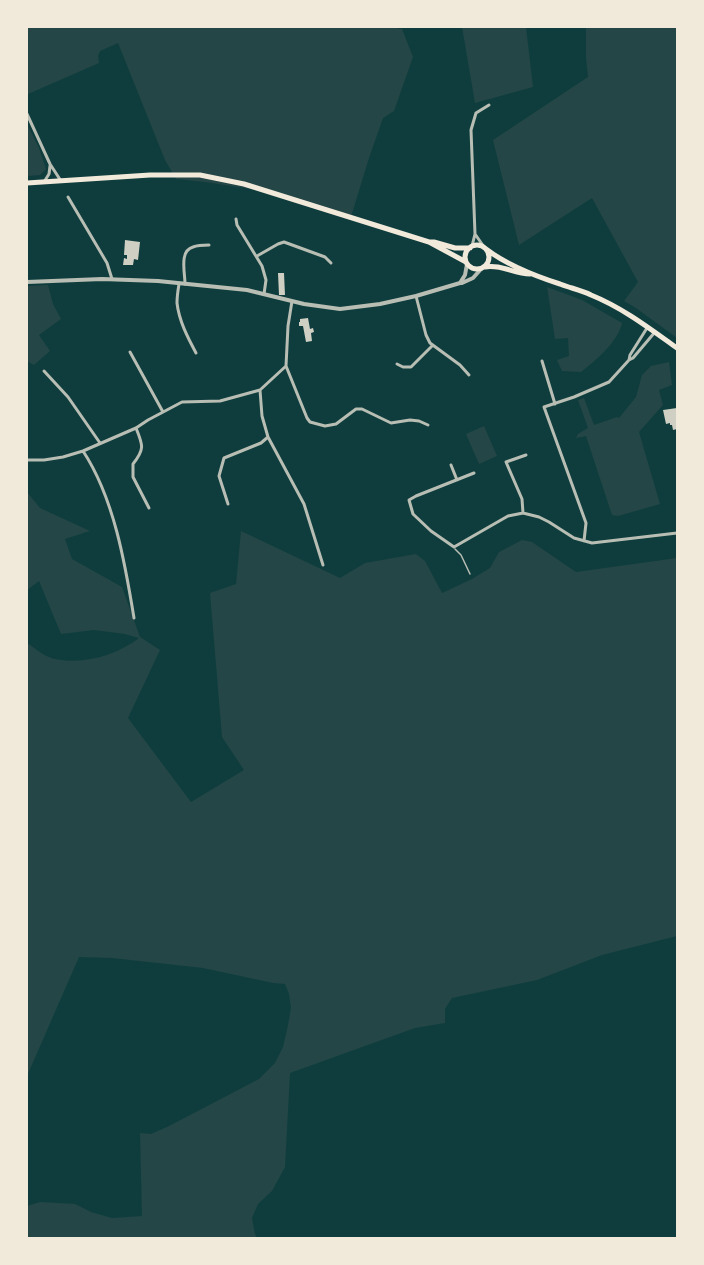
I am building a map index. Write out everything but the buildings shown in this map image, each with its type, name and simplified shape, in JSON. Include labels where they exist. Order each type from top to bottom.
[{"type":"main road","points":[[27,183],[177,174],[223,179],[429,242],[473,269],[498,266],[531,274]]},
{"type":"main road","points":[[429,242],[455,248],[478,245],[531,274],[589,294],[618,308],[677,348]]},
{"type":"main road","points":[[466,263],[465,254],[471,247]]},
{"type":"main road","points":[[483,268],[488,264],[489,256],[485,248]]},
{"type":"street","points":[[471,247],[475,234],[471,130],[476,113],[489,105]]},
{"type":"street","points":[[27,114],[50,164],[61,181]]},
{"type":"street","points":[[44,182],[49,174],[50,164]]},
{"type":"street","points":[[68,196],[108,263],[112,279]]},
{"type":"street","points":[[236,219],[237,225],[262,266],[266,280],[264,294]]},
{"type":"street","points":[[475,234],[485,248]]},
{"type":"street","points":[[256,256],[284,242],[325,257],[331,263]]},
{"type":"street","points":[[185,284],[184,256],[186,250],[209,245]]},
{"type":"street","points":[[460,283],[465,275],[466,263]]},
{"type":"street","points":[[27,282],[112,279],[158,281],[241,290],[328,308],[351,309],[416,296],[462,283],[473,278],[483,268]]},
{"type":"street","points":[[179,284],[177,302],[180,317],[196,353]]},
{"type":"street","points":[[416,296],[426,335],[432,346],[460,365],[469,375]]},
{"type":"street","points":[[292,301],[286,366],[310,422],[325,426],[336,424],[356,409],[362,408],[391,423],[410,420],[428,425]]},
{"type":"street","points":[[629,360],[648,327]]},
{"type":"street","points":[[584,541],[586,523],[544,407],[609,382],[655,332]]},
{"type":"street","points":[[397,364],[411,367],[432,346]]},
{"type":"street","points":[[130,352],[163,412]]},
{"type":"street","points":[[542,361],[555,404]]},
{"type":"street","points":[[27,460],[63,457],[83,451],[135,428],[183,402],[220,401],[260,390],[286,366]]},
{"type":"street","points":[[44,371],[68,397],[100,443]]},
{"type":"street","points":[[260,390],[262,416],[268,437],[304,504],[323,564]]},
{"type":"street","points":[[135,428],[142,441],[141,453],[133,464],[133,477],[149,508]]},
{"type":"street","points":[[228,504],[219,476],[224,458],[261,443],[268,437]]},
{"type":"street","points":[[83,451],[94,468],[113,520],[128,580],[134,618]]},
{"type":"street","points":[[523,513],[522,499],[506,462],[526,455]]},
{"type":"street","points":[[451,465],[457,480]]},
{"type":"street","points":[[474,472],[409,500],[413,514],[431,531],[454,547],[508,516],[523,513],[539,517],[574,538],[592,543],[677,533]]},
{"type":"lane","points":[[454,547],[461,555],[470,574]]},
{"type":"shaded area","points":[[27,27],[391,27],[402,29],[413,57],[394,111],[383,118],[350,220],[251,189],[176,179],[165,160],[118,43],[100,51],[99,63],[28,94]]},
{"type":"shaded area","points":[[462,27],[526,27],[533,87],[475,103]]},
{"type":"shaded area","points":[[586,27],[677,27],[677,338],[624,301],[638,282],[592,198],[519,245],[493,140],[588,77]]},
{"type":"shaded area","points":[[27,124],[46,169],[40,175],[27,176]]},
{"type":"shaded area","points":[[48,285],[53,304],[61,319],[39,335],[50,351],[34,365],[27,361],[27,286]]},
{"type":"shaded area","points":[[547,287],[582,300],[622,323],[611,344],[581,372],[562,371],[557,360],[569,356],[568,338],[555,339]]},
{"type":"shaded area","points":[[669,362],[672,385],[659,390],[663,405],[639,432],[660,504],[618,516],[612,515],[586,436],[576,438],[588,428],[578,400],[584,398],[594,425],[619,418],[636,397],[642,375],[651,366]]},
{"type":"shaded area","points":[[484,426],[497,456],[479,464],[466,434]]},
{"type":"shaded area","points":[[27,492],[40,508],[90,531],[65,539],[72,559],[122,587],[140,637],[160,650],[128,718],[191,802],[244,770],[222,737],[210,593],[236,584],[241,531],[340,578],[365,563],[416,554],[425,561],[442,593],[490,568],[499,552],[522,540],[532,542],[576,572],[677,558],[677,936],[602,955],[537,980],[452,998],[445,1009],[445,1023],[415,1028],[290,1073],[285,1167],[272,1191],[258,1204],[252,1218],[257,1238],[27,1238],[27,1206],[40,1202],[75,1204],[91,1212],[112,1218],[142,1216],[140,1133],[151,1134],[167,1127],[259,1079],[275,1063],[283,1047],[291,1008],[285,984],[203,968],[112,958],[79,957],[27,1076],[27,643],[51,658],[77,661],[110,654],[139,638],[94,630],[61,634],[39,581],[27,590]]}]
